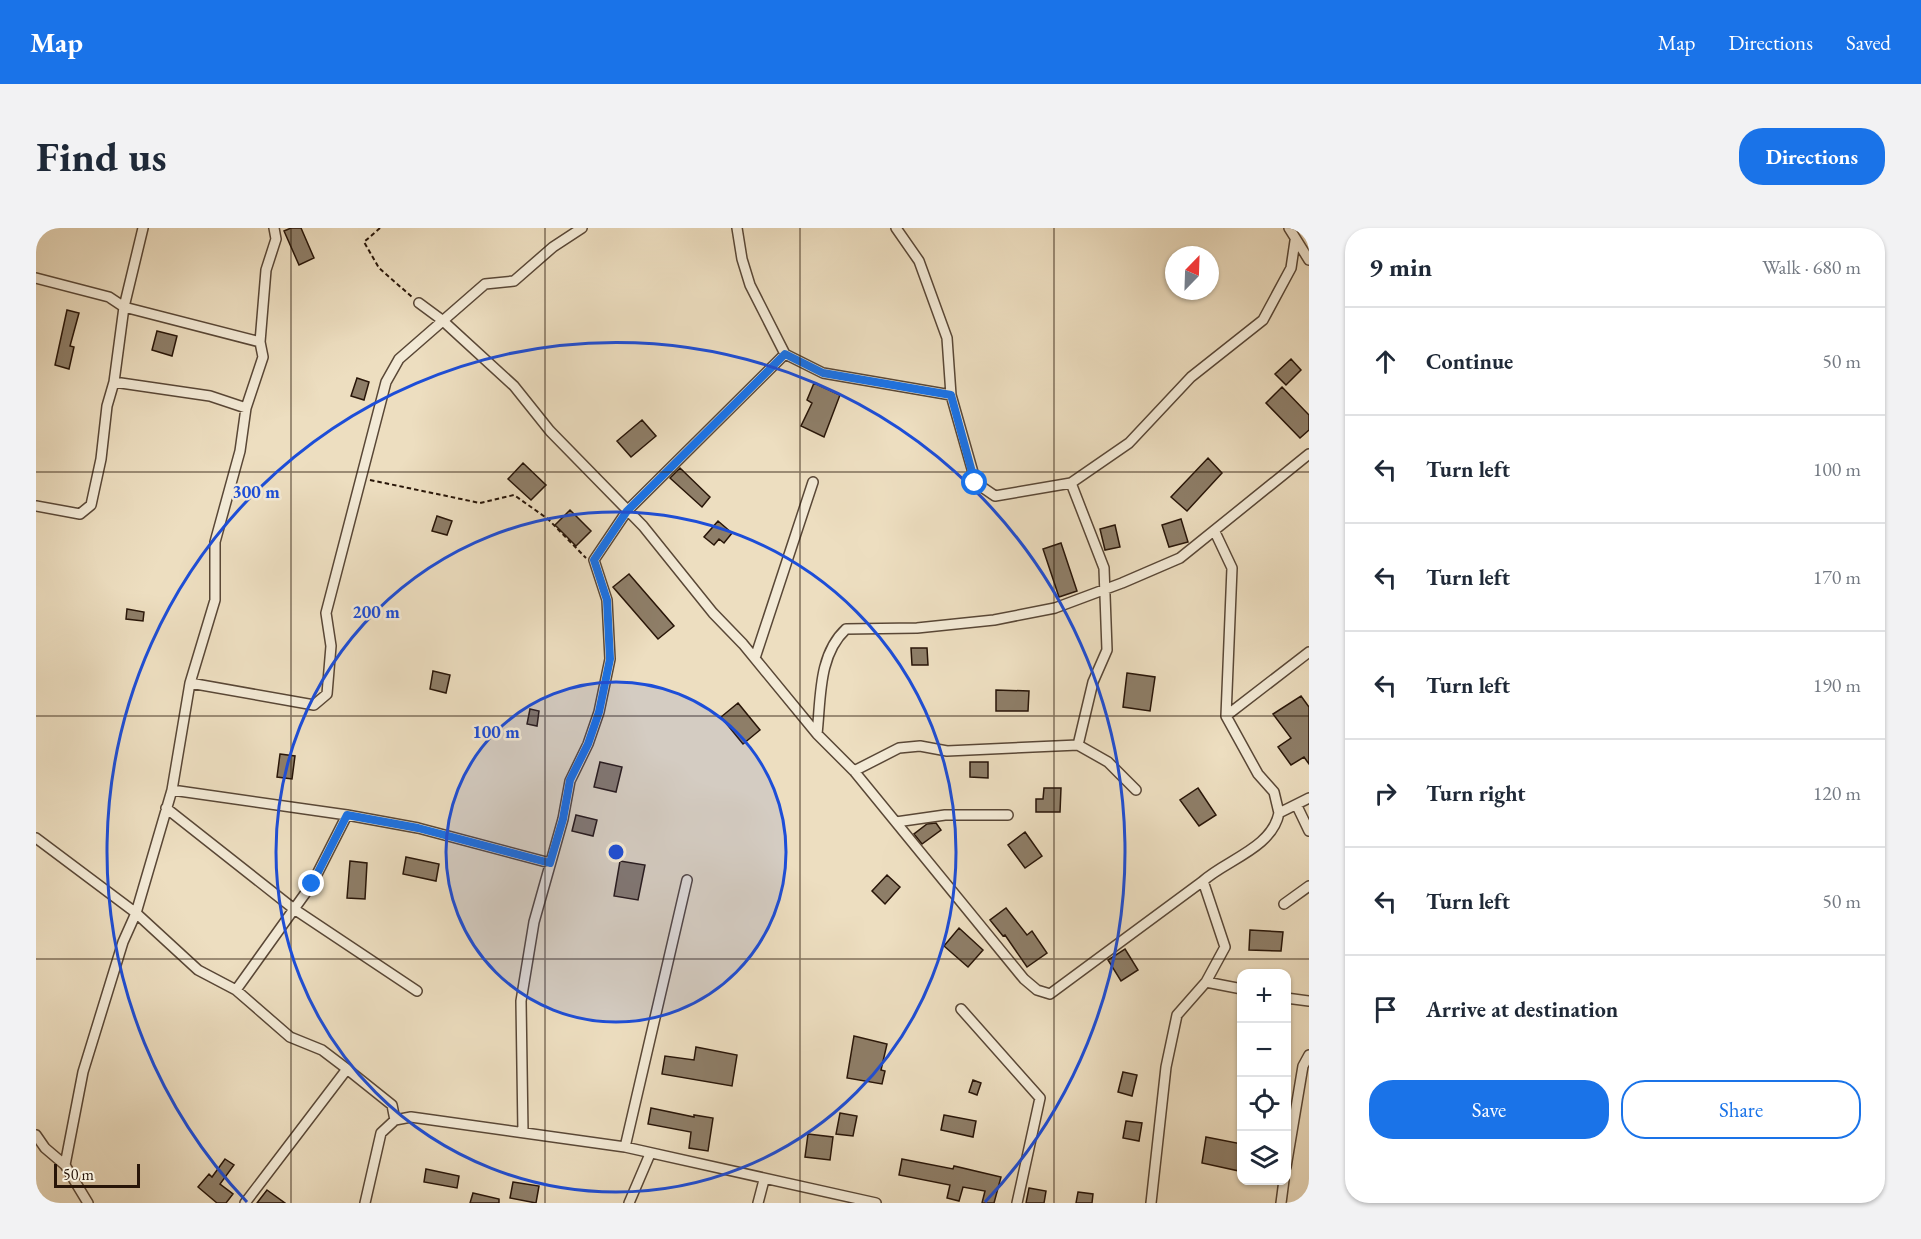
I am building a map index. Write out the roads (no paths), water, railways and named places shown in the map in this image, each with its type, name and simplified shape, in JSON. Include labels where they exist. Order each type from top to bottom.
[{"type":"street","points":[[36,506],[80,514],[91,505],[101,459],[107,406],[114,382],[124,308],[143,228]]},
{"type":"street","points":[[64,1165],[83,1072],[123,942],[136,913],[172,790],[190,683],[214,600],[215,542],[240,451],[246,408],[263,357],[261,342],[266,270],[276,239],[274,228]]},
{"type":"street","points":[[190,683],[314,705],[327,694],[331,646],[326,613],[386,382],[399,359],[485,284],[514,280],[553,247],[582,228]]},
{"type":"street","points":[[737,228],[742,259],[750,285],[785,354],[823,373],[951,395]]},
{"type":"street","points":[[896,228],[919,261],[947,338],[951,395],[975,483],[995,495],[1071,483],[1129,443],[1191,377],[1263,320],[1291,268],[1295,241]]},
{"type":"street","points":[[1289,228],[1295,241],[1309,260]]},
{"type":"street","points":[[36,278],[109,297],[124,308],[261,342]]},
{"type":"street","points":[[419,303],[442,320],[514,386],[550,431],[643,525],[713,613],[755,658],[817,734],[854,771],[897,822],[1024,979],[1037,990],[1050,994],[1203,881],[1218,867],[1253,848],[1272,830],[1280,813],[1274,792],[1258,774],[1226,716],[1233,568],[1215,532]]},
{"type":"street","points":[[523,1132],[521,1001],[534,922],[563,819],[570,780],[588,744],[599,712],[610,659],[607,600],[594,560],[627,511],[785,354]]},
{"type":"street","points":[[114,382],[210,396],[246,408]]},
{"type":"street","points":[[817,734],[826,661],[833,641],[846,629],[917,628],[994,620],[1055,608],[1180,558],[1309,454]]},
{"type":"street","points":[[755,658],[813,482]]},
{"type":"street","points":[[1071,483],[1104,568],[1107,650],[1093,682],[1078,745]]},
{"type":"street","points":[[1226,716],[1309,652]]},
{"type":"street","points":[[854,771],[899,748],[920,746],[947,752],[1078,745],[1108,762],[1136,790]]},
{"type":"street","points":[[172,790],[347,815],[418,828],[550,863]]},
{"type":"street","points":[[1280,813],[1309,798]]},
{"type":"street","points":[[1297,806],[1309,831]]},
{"type":"street","points":[[166,807],[294,909],[417,991]]},
{"type":"street","points":[[897,822],[945,814],[1008,815]]},
{"type":"street","points":[[236,990],[312,884],[347,815]]},
{"type":"street","points":[[36,838],[136,913],[198,970],[236,990],[290,1037],[322,1050],[347,1069],[392,1105],[395,1120]]},
{"type":"street","points":[[625,1147],[687,880]]},
{"type":"street","points":[[1151,1203],[1166,1068],[1177,1015],[1206,982],[1225,947],[1203,881]]},
{"type":"street","points":[[1284,904],[1309,886]]},
{"type":"street","points":[[1206,982],[1237,988]]},
{"type":"street","points":[[1291,999],[1309,1001]]},
{"type":"street","points":[[961,1009],[1040,1098],[1017,1203]]},
{"type":"street","points":[[1291,1142],[1303,1066],[1309,1054]]},
{"type":"street","points":[[244,1203],[347,1069]]},
{"type":"street","points":[[365,1203],[381,1133],[395,1120],[411,1117],[625,1147],[764,1180],[821,1189],[876,1203]]},
{"type":"street","points":[[36,1136],[45,1148],[64,1165],[88,1203]]},
{"type":"street","points":[[629,1203],[650,1154]]},
{"type":"street","points":[[758,1203],[764,1180]]},
{"type":"street","points":[[1281,1203],[1283,1185]]}]
